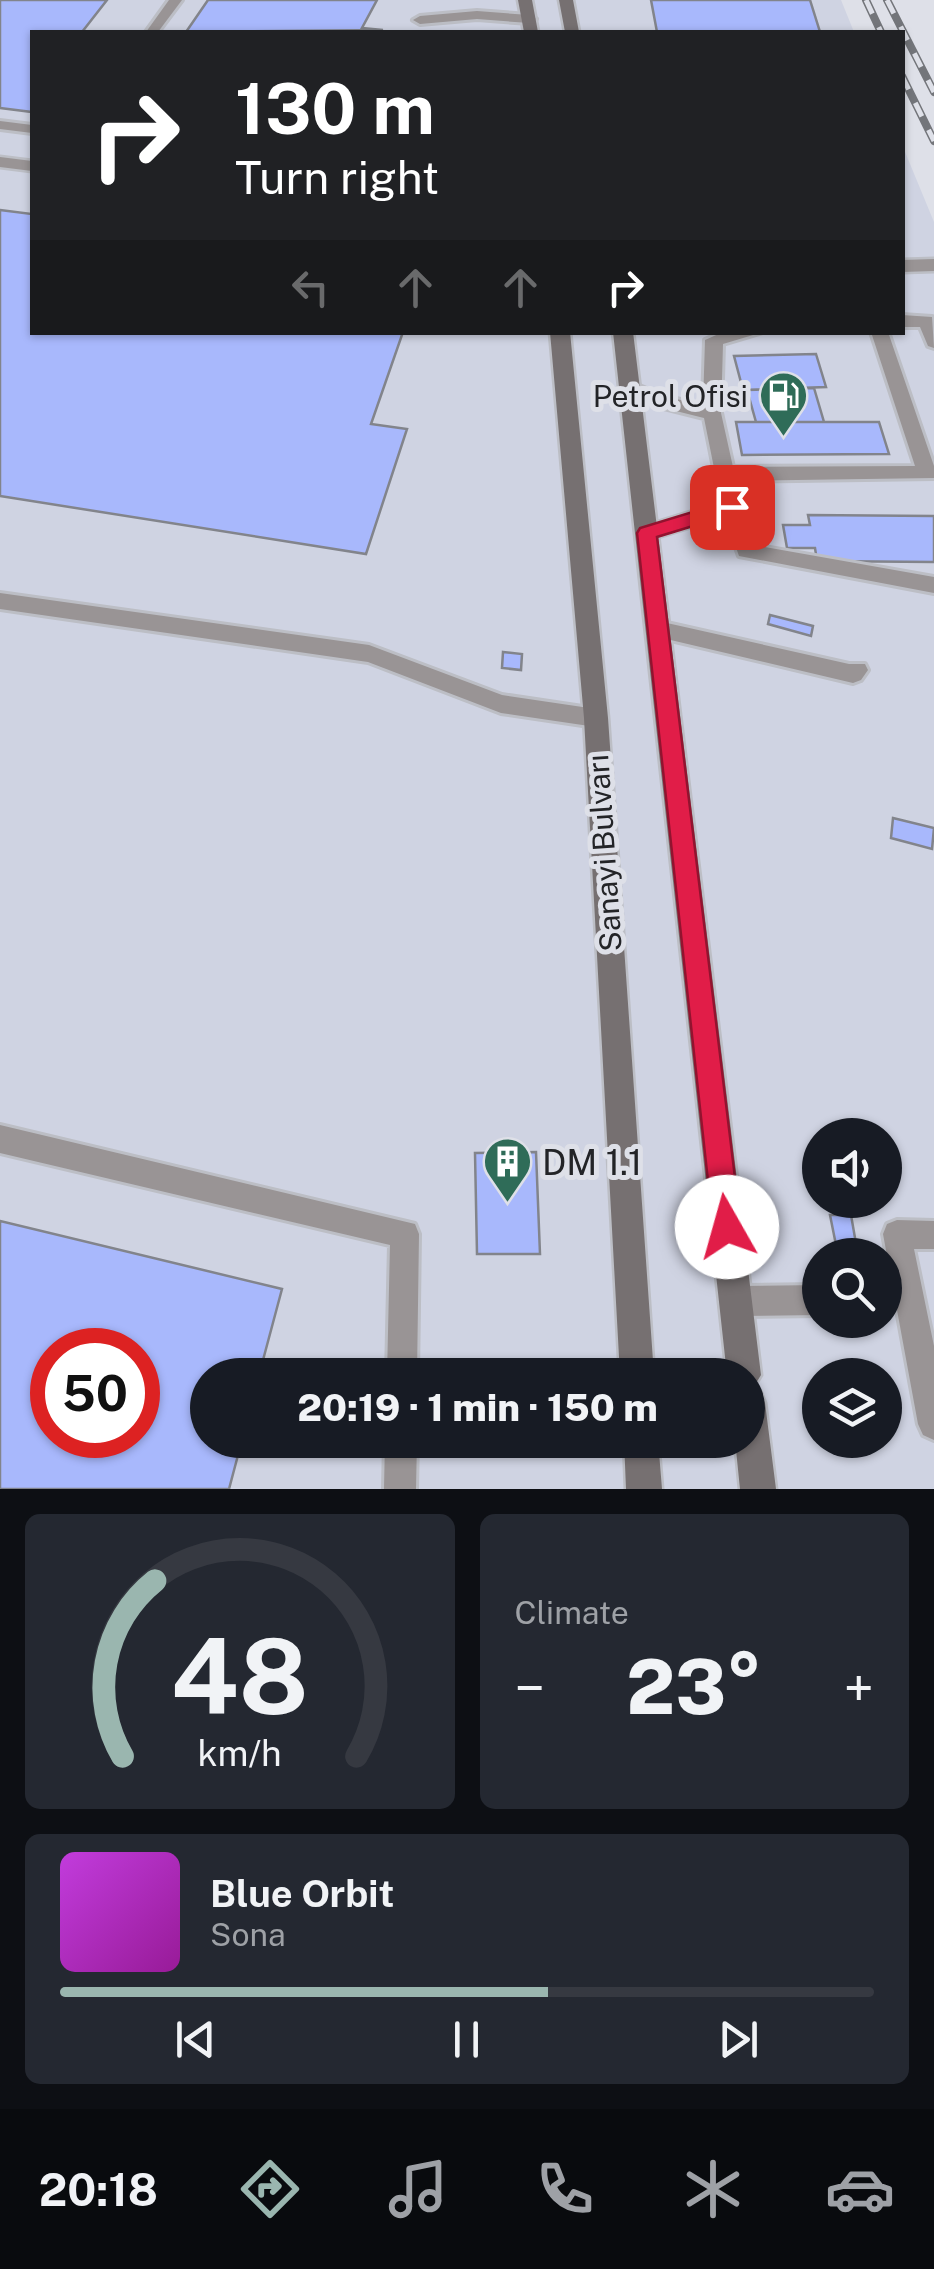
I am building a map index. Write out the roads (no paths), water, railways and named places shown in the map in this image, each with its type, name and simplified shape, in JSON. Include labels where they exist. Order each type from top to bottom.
[{"type":"main road","points":[[526,0],[530,26]]},
{"type":"main road","points":[[566,0],[572,30]]},
{"type":"main road","name":"Sanayi Bulvarı","points":[[560,335],[596,718],[636,1358]]},
{"type":"main road","points":[[623,335],[742,1358]]},
{"type":"main road","points":[[642,1458],[644,1489]]},
{"type":"main road","points":[[754,1458],[758,1489]]},
{"type":"street","points":[[0,162],[30,166]]},
{"type":"street","points":[[905,266],[934,266]]},
{"type":"lane","points":[[154,30],[176,0]]},
{"type":"lane","points":[[420,0],[418,27],[477,15],[530,26]]},
{"type":"lane","points":[[0,124],[30,129]]},
{"type":"lane","points":[[905,321],[926,321],[934,342]]},
{"type":"lane","points":[[740,335],[714,340],[712,413],[732,507],[746,551],[934,585]]},
{"type":"lane","points":[[724,474],[927,473],[880,335]]},
{"type":"lane","points":[[630,388],[658,401],[712,413]]},
{"type":"lane","points":[[647,533],[732,507]]},
{"type":"lane","points":[[0,600],[369,654],[501,704],[596,718]]},
{"type":"lane","points":[[658,630],[853,674],[857,670]]},
{"type":"lane","points":[[0,1140],[405,1234],[402,1358]]},
{"type":"lane","points":[[897,1238],[897,1234],[934,1234]]},
{"type":"lane","points":[[736,1301],[802,1300]]},
{"type":"lane","points":[[902,1315],[934,1424]]},
{"type":"lane","points":[[400,1489],[401,1458]]},
{"type":"railway","points":[[866,0],[880,30]]},
{"type":"railway","points":[[887,0],[902,30]]},
{"type":"railway","points":[[905,35],[934,92]]},
{"type":"railway","points":[[905,82],[934,141]]},
{"type":"place","name":"Petrol Ofisi","points":[[783,438]]},
{"type":"place","name":"DM 1.1","points":[[507,1204]]}]
